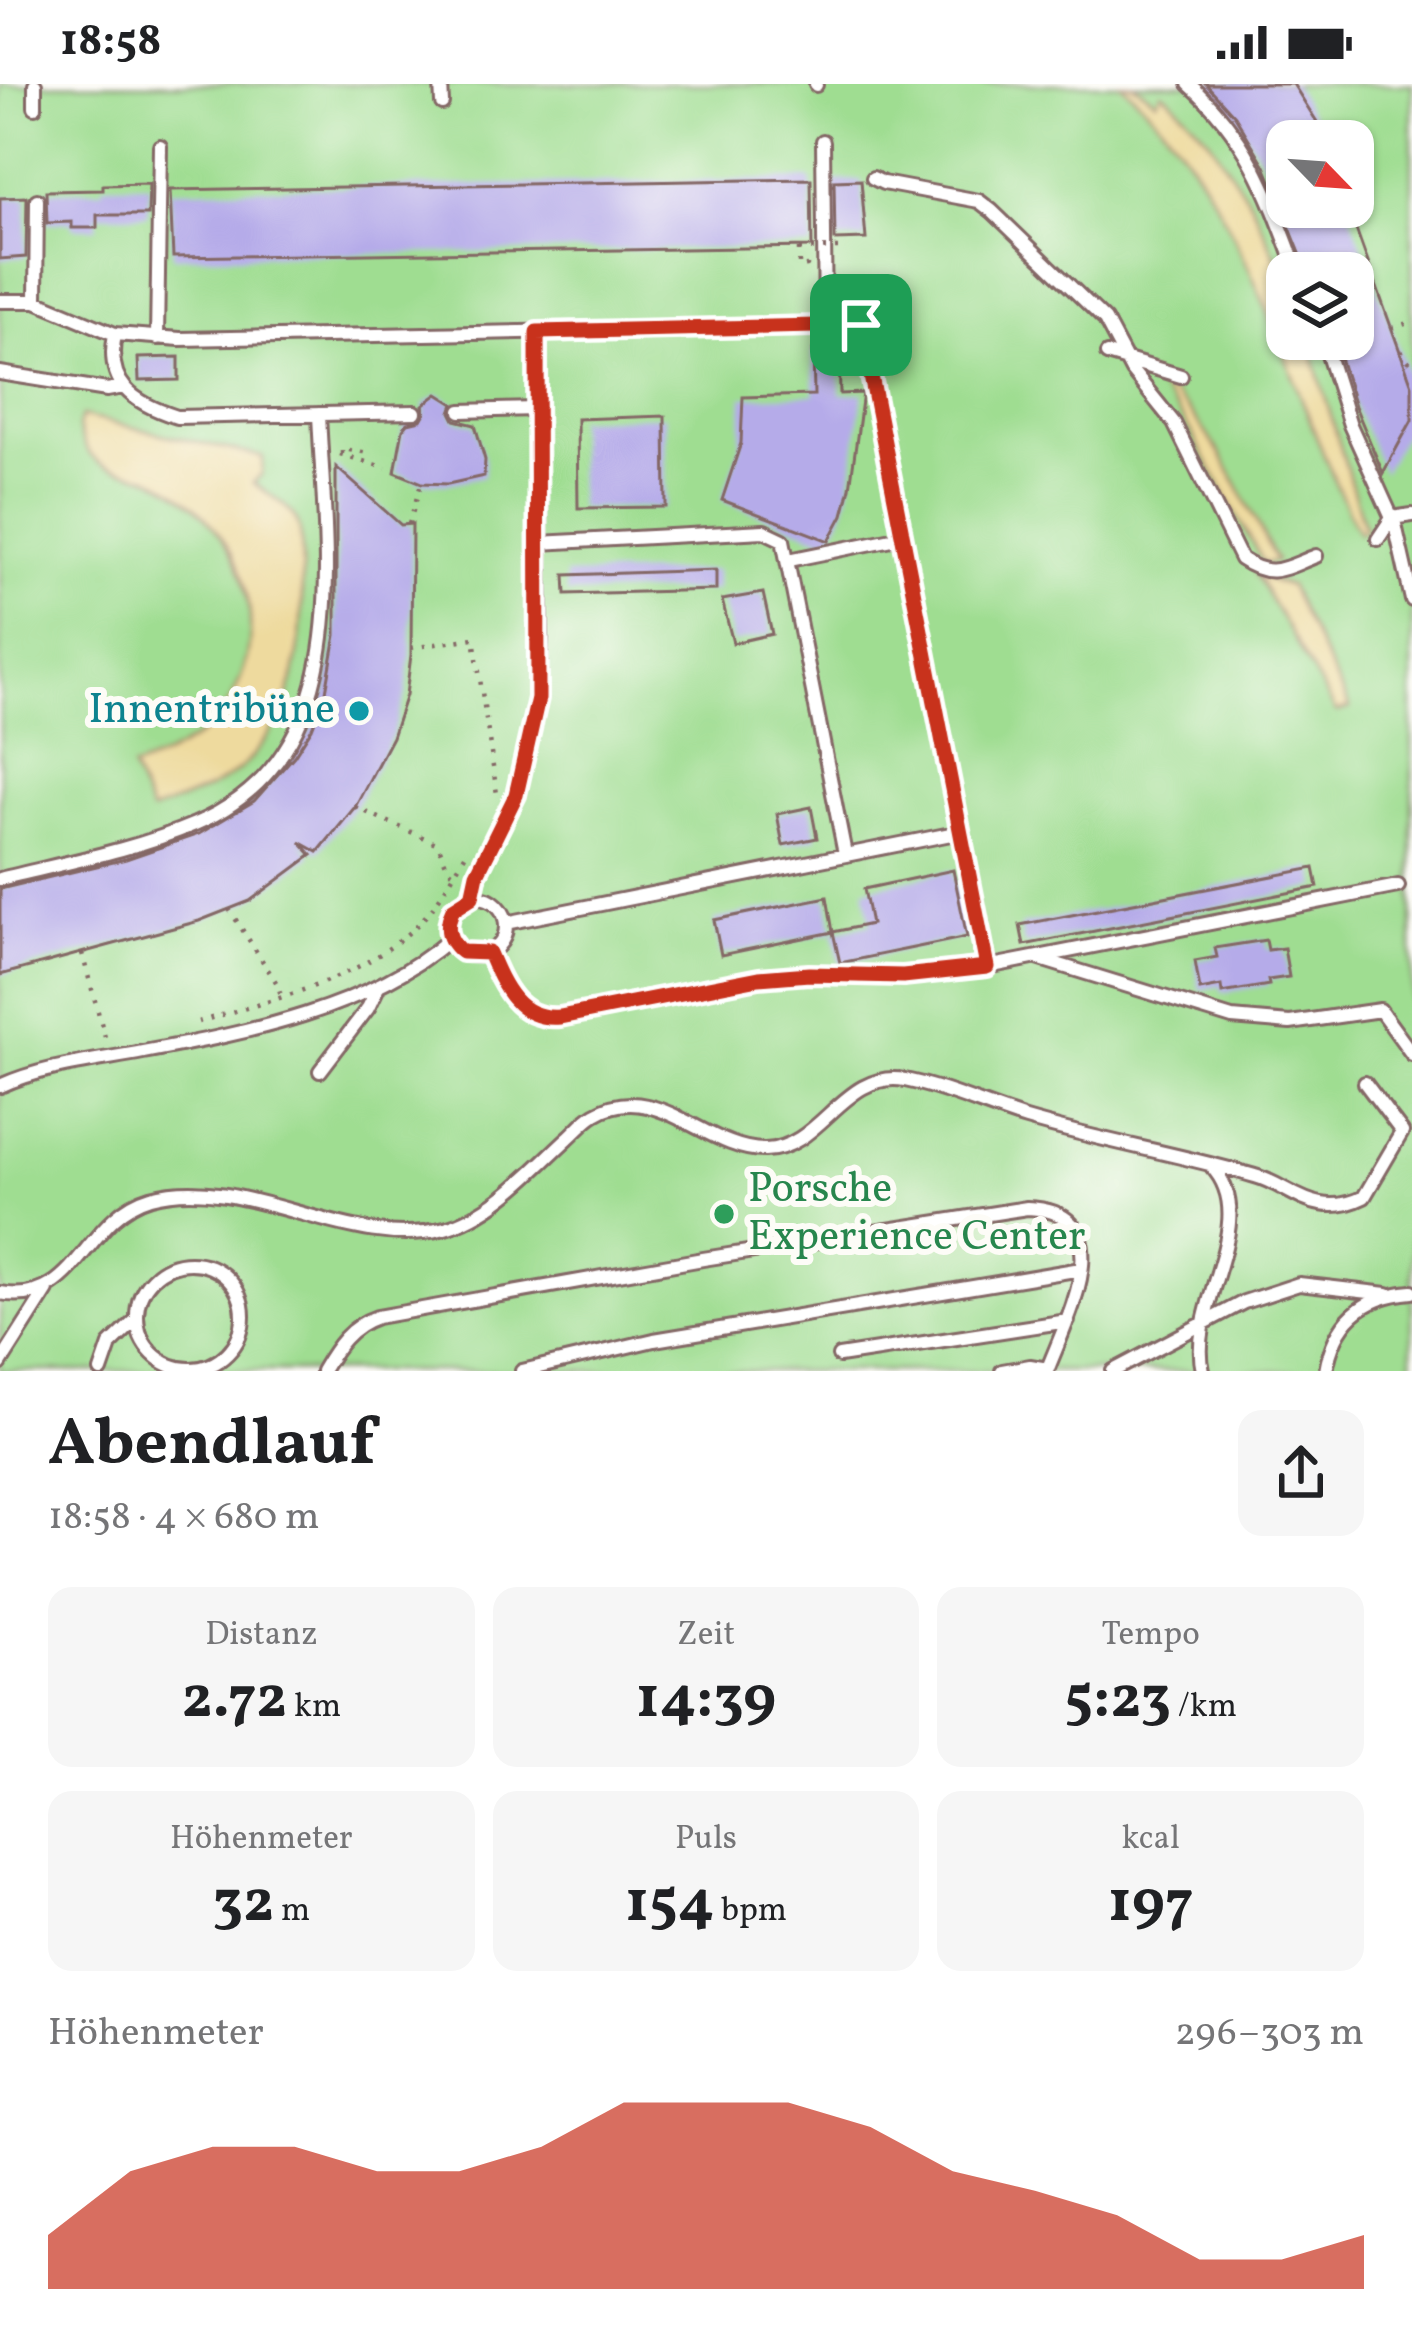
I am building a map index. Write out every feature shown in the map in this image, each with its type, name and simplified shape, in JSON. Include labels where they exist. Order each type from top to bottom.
[{"type":"lane","points":[[35,84],[35,107]]},
{"type":"lane","points":[[441,84],[442,103]]},
{"type":"lane","points":[[1189,84],[1239,136],[1290,252]]},
{"type":"lane","points":[[823,141],[825,326]]},
{"type":"lane","points":[[157,338],[160,146]]},
{"type":"lane","points":[[874,178],[979,201],[1105,320],[1132,371],[1174,423],[1241,559],[1267,572],[1316,556]]},
{"type":"lane","points":[[36,301],[37,200]]},
{"type":"lane","points":[[0,301],[36,301],[115,334],[157,338],[876,325]]},
{"type":"lane","points":[[861,325],[987,967]]},
{"type":"lane","points":[[472,897],[477,874],[516,795],[538,698],[537,332]]},
{"type":"lane","points":[[115,334],[112,362],[124,387],[153,408],[177,417],[415,412]]},
{"type":"lane","points":[[1106,354],[1181,376]]},
{"type":"lane","points":[[1330,360],[1350,425],[1393,519],[1412,600]]},
{"type":"lane","points":[[0,373],[107,390],[124,387]]},
{"type":"lane","points":[[461,411],[537,409]]},
{"type":"lane","points":[[0,879],[196,824],[238,799],[280,758],[317,684],[322,649],[324,501],[319,414]]},
{"type":"lane","points":[[1378,539],[1393,519],[1412,515]]},
{"type":"lane","points":[[539,543],[764,531],[783,540],[845,854]]},
{"type":"lane","points":[[790,560],[902,537]]},
{"type":"lane","points":[[506,923],[961,832]]},
{"type":"lane","points":[[489,953],[504,988],[517,1004],[546,1018],[759,978],[831,973],[903,976],[987,967],[1399,886]]},
{"type":"lane","points":[[472,897],[498,905],[506,923],[502,941],[489,953],[471,955],[450,938],[453,909],[472,897]]},
{"type":"lane","points":[[0,1086],[58,1068],[248,1029],[380,984],[450,938]]},
{"type":"lane","points":[[1036,957],[1232,1018],[1290,1023],[1380,1010],[1412,1054]]},
{"type":"lane","points":[[320,1071],[368,1008],[380,984]]},
{"type":"lane","points":[[0,1364],[46,1290],[70,1269],[107,1221],[144,1199],[162,1194],[209,1194],[382,1230],[412,1233],[451,1227],[493,1204],[596,1113],[622,1106],[674,1113],[719,1141],[771,1150],[797,1138],[855,1091],[876,1080],[903,1080],[1029,1120],[1259,1177],[1316,1204],[1350,1204],[1364,1197],[1402,1132]]},
{"type":"lane","points":[[1365,1083],[1412,1144]]},
{"type":"lane","points":[[1203,1371],[1202,1323],[1230,1217],[1228,1185],[1211,1166]]},
{"type":"lane","points":[[322,1371],[348,1334],[377,1317],[703,1258],[1027,1208],[1055,1213],[1077,1227],[1083,1252],[1068,1321],[1047,1370],[1030,1366],[1002,1371]]},
{"type":"lane","points":[[187,1263],[219,1271],[232,1282],[244,1314],[242,1332],[220,1366],[184,1370],[151,1354],[136,1320],[144,1288],[155,1275],[187,1263]]},
{"type":"lane","points":[[521,1371],[654,1340],[1081,1270]]},
{"type":"lane","points":[[1113,1371],[1244,1302],[1299,1284],[1387,1294],[1412,1292]]},
{"type":"lane","points":[[0,1293],[20,1296],[46,1290]]},
{"type":"lane","points":[[1327,1371],[1330,1347],[1343,1323],[1362,1305],[1387,1294]]},
{"type":"lane","points":[[100,1371],[110,1346],[136,1320]]},
{"type":"lane","points":[[839,1356],[1068,1321]]},
{"type":"path","points":[[802,250],[839,248]]},
{"type":"path","points":[[1392,328],[1412,322]]},
{"type":"path","points":[[1400,351],[1412,365]]},
{"type":"path","points":[[342,454],[342,449],[370,453]]},
{"type":"path","points":[[409,524],[420,487]]},
{"type":"path","points":[[411,648],[474,638],[491,770],[498,785],[496,801]]},
{"type":"path","points":[[355,807],[438,844],[454,873]]},
{"type":"path","points":[[195,1023],[322,984],[388,948],[422,920],[476,837]]},
{"type":"path","points":[[229,909],[281,997]]},
{"type":"path","points":[[82,953],[106,1041]]},
{"type":"green space","points":[[0,84],[1412,84],[1412,1371],[0,1371]]},
{"type":"sand","points":[[1121,84],[1133,84],[1156,100],[1161,92],[1171,99],[1209,139],[1252,205],[1273,252],[1266,252],[1266,309],[1202,179],[1165,128]]},
{"type":"sand","points":[[1286,360],[1314,360],[1365,530],[1359,533]]},
{"type":"sand","points":[[1148,373],[1170,390],[1207,434],[1276,561],[1264,564],[1183,418]]},
{"type":"sand","points":[[82,416],[263,457],[262,474],[253,483],[291,513],[300,533],[302,607],[297,657],[274,727],[260,748],[222,782],[151,812],[132,769],[189,743],[218,718],[246,661],[249,608],[234,558],[204,515],[161,483],[109,467],[90,455],[78,426]]},
{"type":"sand","points":[[1256,575],[1289,586],[1350,708],[1336,712]]},
{"type":"building","points":[[1206,84],[1293,84],[1316,120],[1266,120],[1266,168],[1235,116]]},
{"type":"building","points":[[811,179],[812,247],[173,257],[170,190]]},
{"type":"building","points":[[861,180],[866,239],[835,240],[834,181]]},
{"type":"building","points":[[149,184],[148,215],[97,215],[97,228],[47,223],[46,191]]},
{"type":"building","points":[[27,197],[26,257],[0,259],[0,198]]},
{"type":"building","points":[[1290,228],[1356,228],[1364,252],[1300,252]]},
{"type":"building","points":[[1374,279],[1412,385],[1412,420],[1383,473],[1341,360],[1374,360]]},
{"type":"building","points":[[839,349],[840,394],[863,393],[850,488],[829,541],[722,500],[741,443],[743,397],[814,395],[813,350]]},
{"type":"building","points":[[179,357],[179,380],[139,381],[138,358]]},
{"type":"building","points":[[438,394],[454,404],[455,420],[475,425],[485,460],[484,476],[448,484],[422,483],[395,472],[403,429],[421,420],[423,405]]},
{"type":"building","points":[[665,416],[666,507],[578,508],[577,419]]},
{"type":"building","name":"Innentribüne","points":[[336,467],[401,525],[412,524],[406,695],[392,737],[355,807],[318,852],[300,842],[312,855],[250,901],[199,921],[0,975],[0,889],[126,859],[199,834],[254,801],[294,756],[326,692],[336,635]]},
{"type":"building","points":[[716,570],[716,590],[566,594],[565,575]]},
{"type":"building","points":[[763,593],[772,634],[733,643],[722,600]]},
{"type":"building","points":[[811,807],[817,838],[783,845],[777,814]]},
{"type":"building","points":[[1314,868],[1318,887],[1024,945],[1020,925]]},
{"type":"building","points":[[953,870],[967,937],[840,963],[833,932],[871,924],[864,889]]},
{"type":"building","points":[[827,897],[833,932],[721,955],[714,920]]},
{"type":"building","points":[[1266,940],[1268,950],[1284,948],[1289,977],[1222,993],[1221,986],[1200,990],[1195,961],[1217,957],[1215,948]]},
{"type":"place","name":"Innentribüne","points":[[359,711]]},
{"type":"place","name":"Porsche Experience Center","points":[[724,1214]]},
{"type":"route","points":[[861,325],[987,967],[903,976],[853,973],[759,978],[560,1017],[534,1015],[504,988],[489,953],[471,955],[455,946],[448,918],[460,902],[472,897],[477,874],[516,795],[538,698],[537,332],[861,325]]}]
